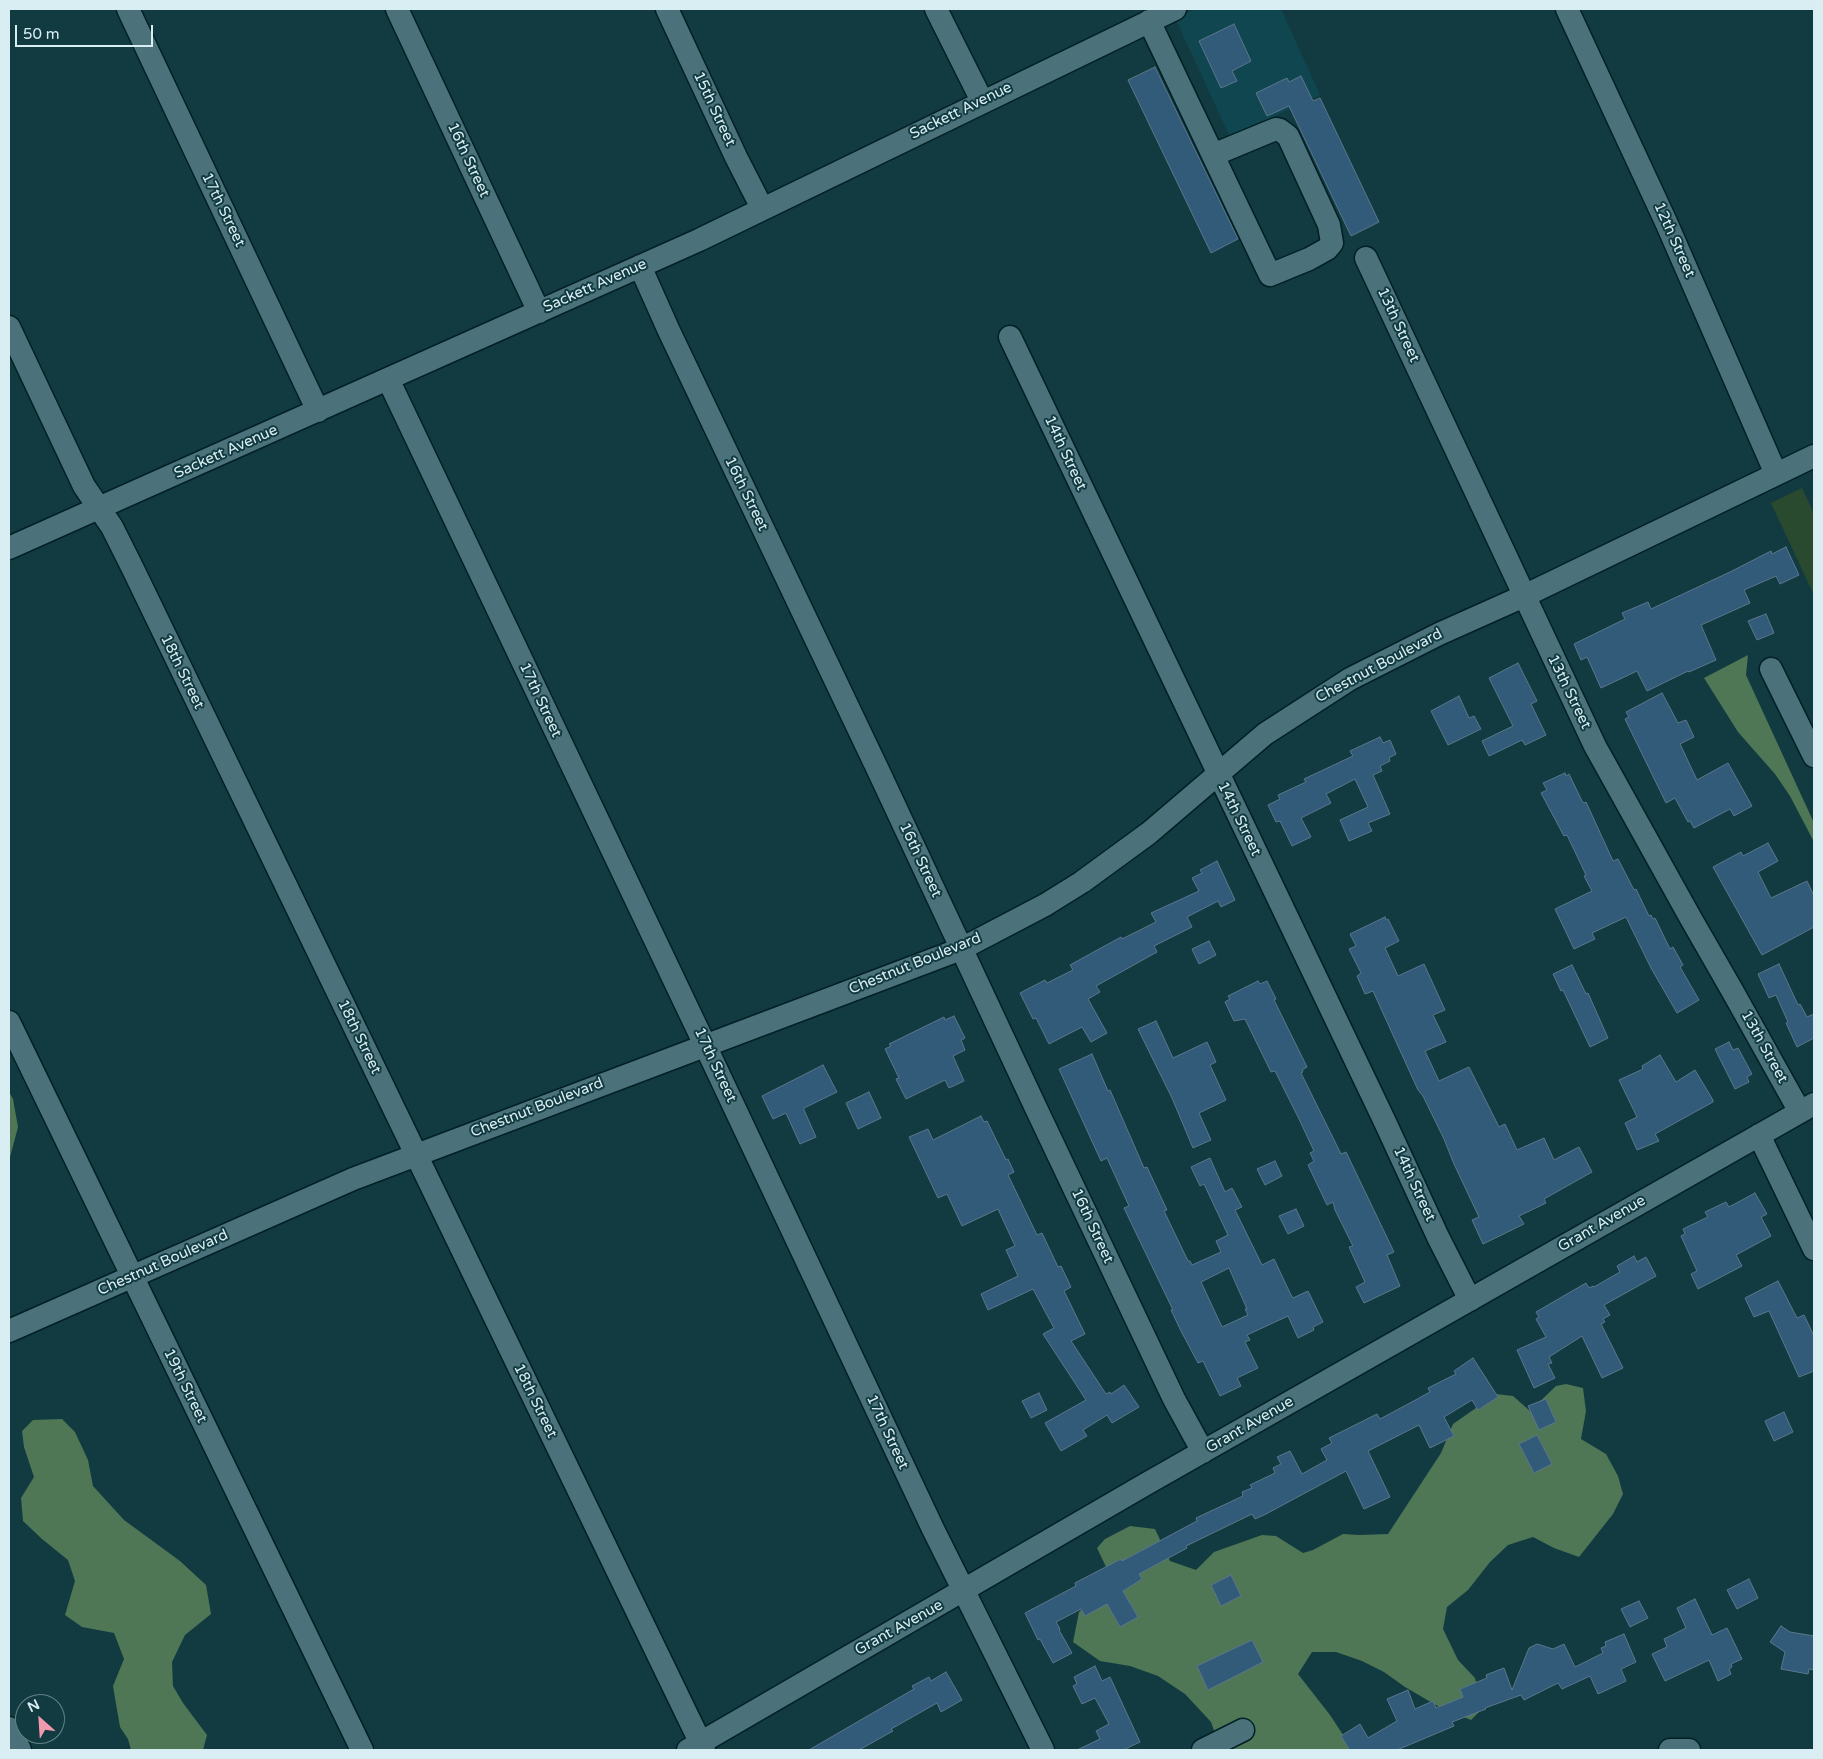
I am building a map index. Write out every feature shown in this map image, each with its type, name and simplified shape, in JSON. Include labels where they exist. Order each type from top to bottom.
[{"type":"street","name":"17th Street","points":[[128,9],[318,411]]},
{"type":"street","name":"16th Street","points":[[397,9],[539,312]]},
{"type":"street","name":"15th Street","points":[[667,9],[762,208]]},
{"type":"street","points":[[936,9],[982,101]]},
{"type":"street","name":"Sackett Avenue","points":[[9,548],[640,266],[1175,9]]},
{"type":"street","name":"12th Street","points":[[1567,9],[1666,222],[1776,474]]},
{"type":"street","points":[[1148,21],[1270,275],[1309,259],[1327,249],[1332,243],[1329,225],[1288,136],[1280,130],[1276,129],[1213,156]]},
{"type":"street","name":"13th Street","points":[[1366,258],[1595,746],[1690,917],[1807,1108]]},
{"type":"street","name":"16th Street","points":[[640,266],[1174,1399],[1203,1452]]},
{"type":"street","name":"18th Street","points":[[9,327],[84,486],[112,527],[133,569],[416,1154],[697,1748]]},
{"type":"street","name":"14th Street","points":[[1010,337],[1385,1122],[1438,1238],[1470,1300]]},
{"type":"street","name":"17th Street","points":[[388,379],[924,1511],[1043,1750]]},
{"type":"street","name":"Chestnut Boulevard","points":[[9,1331],[353,1179],[961,949],[1045,905],[1082,882],[1149,833],[1265,734],[1350,679],[1439,634],[1524,596],[1814,456]]},
{"type":"street","points":[[1771,669],[1814,756]]},
{"type":"street","name":"19th Street","points":[[9,1022],[362,1750]]},
{"type":"street","name":"Grant Avenue","points":[[697,1748],[1203,1452],[1807,1108]]},
{"type":"street","points":[[1758,1135],[1814,1249]]},
{"type":"street","points":[[9,1728],[20,1750]]},
{"type":"street","points":[[1204,1750],[1243,1730]]},
{"type":"street","points":[[1670,1750],[1689,1750]]},
{"type":"shaded area","points":[[1195,9],[1281,9],[1320,95],[1230,137],[1175,18]]},
{"type":"green space","points":[[1802,488],[1814,514],[1814,595],[1771,503]]},
{"type":"green space","points":[[1748,655],[1746,675],[1814,823],[1814,842],[1790,796],[1775,774],[1738,732],[1704,678]]},
{"type":"green space","points":[[9,1092],[13,1099],[18,1127],[9,1161]]},
{"type":"green space","points":[[1566,1384],[1583,1388],[1586,1411],[1581,1439],[1606,1454],[1618,1476],[1623,1494],[1613,1514],[1579,1557],[1554,1548],[1533,1537],[1508,1545],[1490,1562],[1468,1590],[1447,1607],[1443,1629],[1458,1660],[1475,1678],[1483,1708],[1471,1720],[1441,1708],[1384,1672],[1362,1661],[1336,1652],[1312,1652],[1298,1674],[1330,1715],[1353,1750],[1221,1750],[1211,1722],[1185,1694],[1158,1676],[1130,1666],[1100,1661],[1073,1642],[1079,1612],[1101,1594],[1108,1571],[1097,1548],[1105,1539],[1130,1526],[1155,1529],[1170,1561],[1196,1570],[1214,1552],[1262,1535],[1276,1536],[1303,1553],[1313,1550],[1343,1534],[1388,1534],[1441,1453],[1453,1424],[1496,1394],[1513,1396],[1530,1411],[1556,1386]]},
{"type":"green space","points":[[62,1419],[75,1432],[88,1460],[93,1486],[124,1520],[180,1561],[206,1585],[211,1614],[185,1635],[172,1662],[173,1686],[207,1735],[203,1750],[131,1750],[128,1739],[120,1727],[113,1686],[124,1659],[114,1633],[82,1627],[65,1615],[75,1581],[68,1560],[23,1521],[21,1498],[34,1477],[24,1447],[22,1431],[33,1420]]},
{"type":"building","points":[[1234,24],[1251,61],[1232,71],[1237,81],[1221,88],[1199,41]]},
{"type":"building","points":[[1155,67],[1238,239],[1211,253],[1128,80]]},
{"type":"building","points":[[1301,76],[1313,101],[1320,98],[1379,222],[1351,236],[1289,106],[1267,116],[1256,93],[1287,78],[1289,82]]},
{"type":"building","points":[[1786,547],[1799,575],[1780,584],[1776,576],[1744,590],[1750,603],[1701,625],[1716,660],[1647,691],[1637,671],[1601,688],[1587,657],[1581,660],[1574,644],[1625,619],[1622,613],[1648,602],[1651,609],[1771,551],[1772,554]]},
{"type":"building","points":[[1766,614],[1774,633],[1757,640],[1748,621]]},
{"type":"building","points":[[1518,663],[1537,701],[1531,704],[1546,735],[1525,745],[1522,740],[1489,756],[1482,741],[1513,726],[1489,678]]},
{"type":"building","points":[[1662,693],[1678,723],[1686,720],[1694,737],[1680,744],[1697,780],[1728,763],[1752,806],[1734,816],[1730,809],[1694,828],[1690,821],[1688,822],[1675,798],[1666,803],[1625,719],[1629,717],[1626,712]]},
{"type":"building","points":[[1459,696],[1469,718],[1474,716],[1481,729],[1448,745],[1431,711]]},
{"type":"building","points":[[1380,737],[1383,743],[1390,740],[1396,754],[1389,758],[1390,761],[1380,766],[1382,771],[1373,775],[1390,814],[1368,823],[1372,831],[1349,841],[1340,820],[1368,807],[1355,779],[1326,794],[1331,803],[1301,818],[1311,837],[1292,846],[1280,821],[1276,822],[1268,805],[1280,799],[1278,795],[1306,782],[1304,779],[1353,756],[1350,751]]},
{"type":"building","points":[[1565,773],[1566,776],[1569,774],[1582,801],[1586,802],[1613,861],[1618,859],[1649,916],[1651,915],[1653,919],[1655,918],[1670,949],[1673,947],[1683,965],[1680,967],[1699,1000],[1677,1013],[1651,968],[1626,917],[1592,933],[1595,939],[1574,949],[1555,909],[1592,891],[1567,835],[1564,836],[1541,793],[1547,790],[1543,783]]},
{"type":"building","points":[[1768,843],[1778,861],[1758,872],[1771,898],[1807,881],[1814,896],[1814,927],[1762,955],[1713,867],[1741,852],[1743,856]]},
{"type":"building","points":[[1217,861],[1235,900],[1221,907],[1218,901],[1187,917],[1192,927],[1154,946],[1157,952],[1096,986],[1100,992],[1088,999],[1107,1033],[1091,1042],[1082,1027],[1049,1044],[1036,1018],[1033,1019],[1020,993],[1045,980],[1047,983],[1073,970],[1070,965],[1121,937],[1122,939],[1156,922],[1151,913],[1199,891],[1192,878],[1202,873],[1200,870]]},
{"type":"building","points":[[1385,917],[1386,920],[1388,919],[1399,941],[1385,948],[1398,976],[1424,964],[1445,1010],[1433,1015],[1446,1042],[1425,1051],[1439,1081],[1469,1067],[1499,1127],[1505,1124],[1517,1150],[1544,1138],[1554,1160],[1579,1147],[1592,1172],[1544,1199],[1546,1203],[1519,1216],[1524,1224],[1483,1244],[1472,1220],[1479,1217],[1444,1139],[1423,1096],[1418,1090],[1373,991],[1365,994],[1357,976],[1361,973],[1349,949],[1356,946],[1350,934]]},
{"type":"building","points":[[1209,941],[1216,955],[1199,964],[1192,949]]},
{"type":"building","points":[[1779,964],[1798,1005],[1800,1004],[1807,1017],[1814,1014],[1814,1038],[1797,1047],[1776,995],[1769,998],[1758,974]]},
{"type":"building","points":[[1572,965],[1586,994],[1588,993],[1608,1038],[1590,1047],[1563,990],[1561,991],[1553,974]]},
{"type":"building","points":[[1258,981],[1260,984],[1267,981],[1276,999],[1274,1000],[1307,1067],[1301,1073],[1341,1154],[1346,1152],[1394,1252],[1387,1255],[1400,1286],[1364,1303],[1356,1287],[1365,1282],[1349,1247],[1353,1246],[1333,1202],[1327,1205],[1308,1165],[1314,1161],[1310,1153],[1314,1151],[1275,1071],[1271,1072],[1245,1019],[1234,1021],[1225,1002],[1230,999],[1228,996]]},
{"type":"building","points":[[954,1016],[965,1038],[961,1040],[965,1050],[953,1056],[964,1081],[949,1088],[945,1080],[906,1099],[896,1079],[899,1078],[885,1049],[891,1046],[889,1044],[944,1017],[945,1020]]},
{"type":"building","points":[[1156,1021],[1173,1058],[1207,1042],[1216,1062],[1210,1065],[1226,1100],[1199,1113],[1211,1140],[1193,1148],[1172,1098],[1138,1029]]},
{"type":"building","points":[[1729,1042],[1733,1050],[1738,1048],[1752,1074],[1747,1077],[1749,1082],[1735,1089],[1715,1049]]},
{"type":"building","points":[[1092,1054],[1144,1168],[1147,1167],[1167,1210],[1164,1211],[1188,1261],[1192,1265],[1221,1252],[1216,1241],[1228,1235],[1204,1184],[1200,1186],[1191,1167],[1210,1158],[1225,1192],[1232,1188],[1242,1207],[1235,1210],[1262,1265],[1274,1259],[1293,1298],[1308,1291],[1323,1322],[1313,1327],[1314,1330],[1298,1338],[1288,1316],[1247,1335],[1250,1340],[1245,1342],[1258,1368],[1237,1378],[1241,1386],[1220,1396],[1203,1361],[1198,1363],[1181,1331],[1171,1310],[1173,1310],[1124,1208],[1129,1206],[1107,1158],[1101,1161],[1059,1069]],"holes":[[[1229,1268],[1247,1309],[1245,1309],[1248,1315],[1222,1327],[1201,1282]]]},
{"type":"building","points":[[1660,1055],[1676,1082],[1695,1070],[1713,1102],[1655,1134],[1659,1141],[1637,1150],[1625,1123],[1637,1117],[1619,1080],[1643,1069],[1642,1066]]},
{"type":"building","points":[[823,1065],[837,1092],[804,1108],[816,1137],[800,1144],[786,1113],[773,1119],[762,1096]]},
{"type":"building","points":[[869,1092],[881,1118],[858,1129],[846,1103]]},
{"type":"building","points":[[981,1116],[984,1122],[987,1121],[1006,1160],[1008,1159],[1014,1172],[1008,1175],[1037,1235],[1042,1233],[1058,1267],[1061,1266],[1071,1287],[1064,1291],[1085,1334],[1071,1341],[1106,1394],[1110,1392],[1111,1394],[1124,1385],[1139,1407],[1112,1423],[1107,1415],[1083,1430],[1087,1436],[1061,1451],[1045,1423],[1086,1400],[1043,1334],[1054,1328],[1033,1289],[988,1310],[981,1294],[1018,1276],[1006,1250],[1015,1246],[998,1209],[962,1226],[947,1194],[938,1198],[909,1137],[928,1129],[933,1140]]},
{"type":"building","points":[[1275,1161],[1282,1176],[1265,1185],[1257,1169]]},
{"type":"building","points":[[1755,1193],[1767,1214],[1761,1217],[1771,1236],[1736,1255],[1742,1266],[1698,1289],[1691,1274],[1697,1271],[1681,1236],[1685,1234],[1683,1229],[1708,1217],[1705,1212],[1726,1202],[1729,1207]]},
{"type":"building","points":[[1296,1209],[1304,1226],[1288,1234],[1279,1216]]},
{"type":"building","points":[[1634,1256],[1637,1262],[1646,1257],[1656,1276],[1604,1305],[1610,1315],[1603,1319],[1605,1322],[1601,1324],[1623,1368],[1602,1378],[1582,1336],[1549,1357],[1552,1363],[1548,1364],[1555,1378],[1534,1388],[1517,1350],[1546,1337],[1536,1319],[1539,1317],[1536,1312],[1586,1283],[1589,1288],[1594,1287],[1620,1272],[1617,1266]]},
{"type":"building","points":[[1778,1281],[1797,1318],[1804,1315],[1814,1336],[1814,1371],[1799,1377],[1769,1311],[1754,1317],[1745,1298]]},
{"type":"building","points":[[1473,1358],[1498,1397],[1478,1410],[1472,1400],[1444,1417],[1454,1436],[1430,1448],[1419,1425],[1368,1451],[1390,1497],[1364,1509],[1346,1471],[1266,1514],[1255,1519],[1252,1514],[1186,1546],[1187,1548],[1139,1574],[1142,1579],[1123,1591],[1138,1617],[1120,1627],[1107,1604],[1085,1616],[1081,1609],[1056,1622],[1072,1653],[1053,1663],[1040,1639],[1038,1640],[1025,1613],[1076,1586],[1075,1583],[1121,1559],[1122,1561],[1197,1521],[1196,1518],[1243,1496],[1242,1492],[1252,1488],[1250,1485],[1275,1473],[1273,1468],[1281,1464],[1277,1457],[1290,1451],[1302,1474],[1327,1460],[1321,1449],[1332,1443],[1329,1438],[1377,1414],[1380,1419],[1430,1392],[1428,1388],[1456,1374],[1454,1371]]},
{"type":"building","points":[[1039,1393],[1047,1410],[1031,1418],[1022,1401]]},
{"type":"building","points":[[1546,1399],[1556,1422],[1539,1430],[1528,1406]]},
{"type":"building","points":[[1784,1412],[1793,1432],[1774,1441],[1765,1421]]},
{"type":"building","points":[[1537,1435],[1552,1464],[1534,1473],[1519,1444]]},
{"type":"building","points":[[1231,1575],[1241,1596],[1221,1606],[1211,1585]]},
{"type":"building","points":[[1749,1579],[1758,1598],[1737,1609],[1727,1590]]},
{"type":"building","points":[[1695,1599],[1712,1635],[1727,1628],[1742,1659],[1731,1664],[1732,1667],[1729,1669],[1731,1674],[1718,1681],[1709,1660],[1665,1681],[1652,1654],[1667,1647],[1664,1639],[1686,1628],[1677,1608]]},
{"type":"building","points":[[1639,1601],[1648,1618],[1630,1627],[1621,1609]]},
{"type":"building","points":[[1781,1626],[1790,1632],[1814,1636],[1814,1670],[1809,1669],[1808,1674],[1781,1669],[1785,1652],[1770,1642]]},
{"type":"building","points":[[1624,1634],[1636,1662],[1621,1669],[1626,1681],[1598,1694],[1590,1676],[1562,1689],[1558,1683],[1524,1700],[1521,1695],[1485,1708],[1452,1722],[1454,1726],[1397,1750],[1346,1750],[1349,1749],[1341,1736],[1360,1724],[1368,1738],[1397,1721],[1387,1699],[1408,1690],[1415,1709],[1433,1701],[1436,1708],[1463,1697],[1460,1689],[1487,1678],[1486,1675],[1504,1668],[1512,1690],[1529,1648],[1537,1644],[1553,1649],[1564,1644],[1575,1667],[1603,1653],[1601,1648],[1606,1646],[1605,1642]]},
{"type":"building","points":[[1252,1640],[1263,1662],[1208,1690],[1197,1666]]},
{"type":"building","points":[[1095,1666],[1102,1681],[1110,1677],[1140,1742],[1123,1750],[1077,1750],[1100,1739],[1096,1731],[1109,1724],[1095,1698],[1082,1704],[1073,1686],[1077,1684],[1074,1677]]},
{"type":"building","points":[[946,1672],[962,1700],[941,1712],[937,1703],[859,1750],[809,1750],[914,1689],[912,1686],[929,1677],[931,1681]]}]
